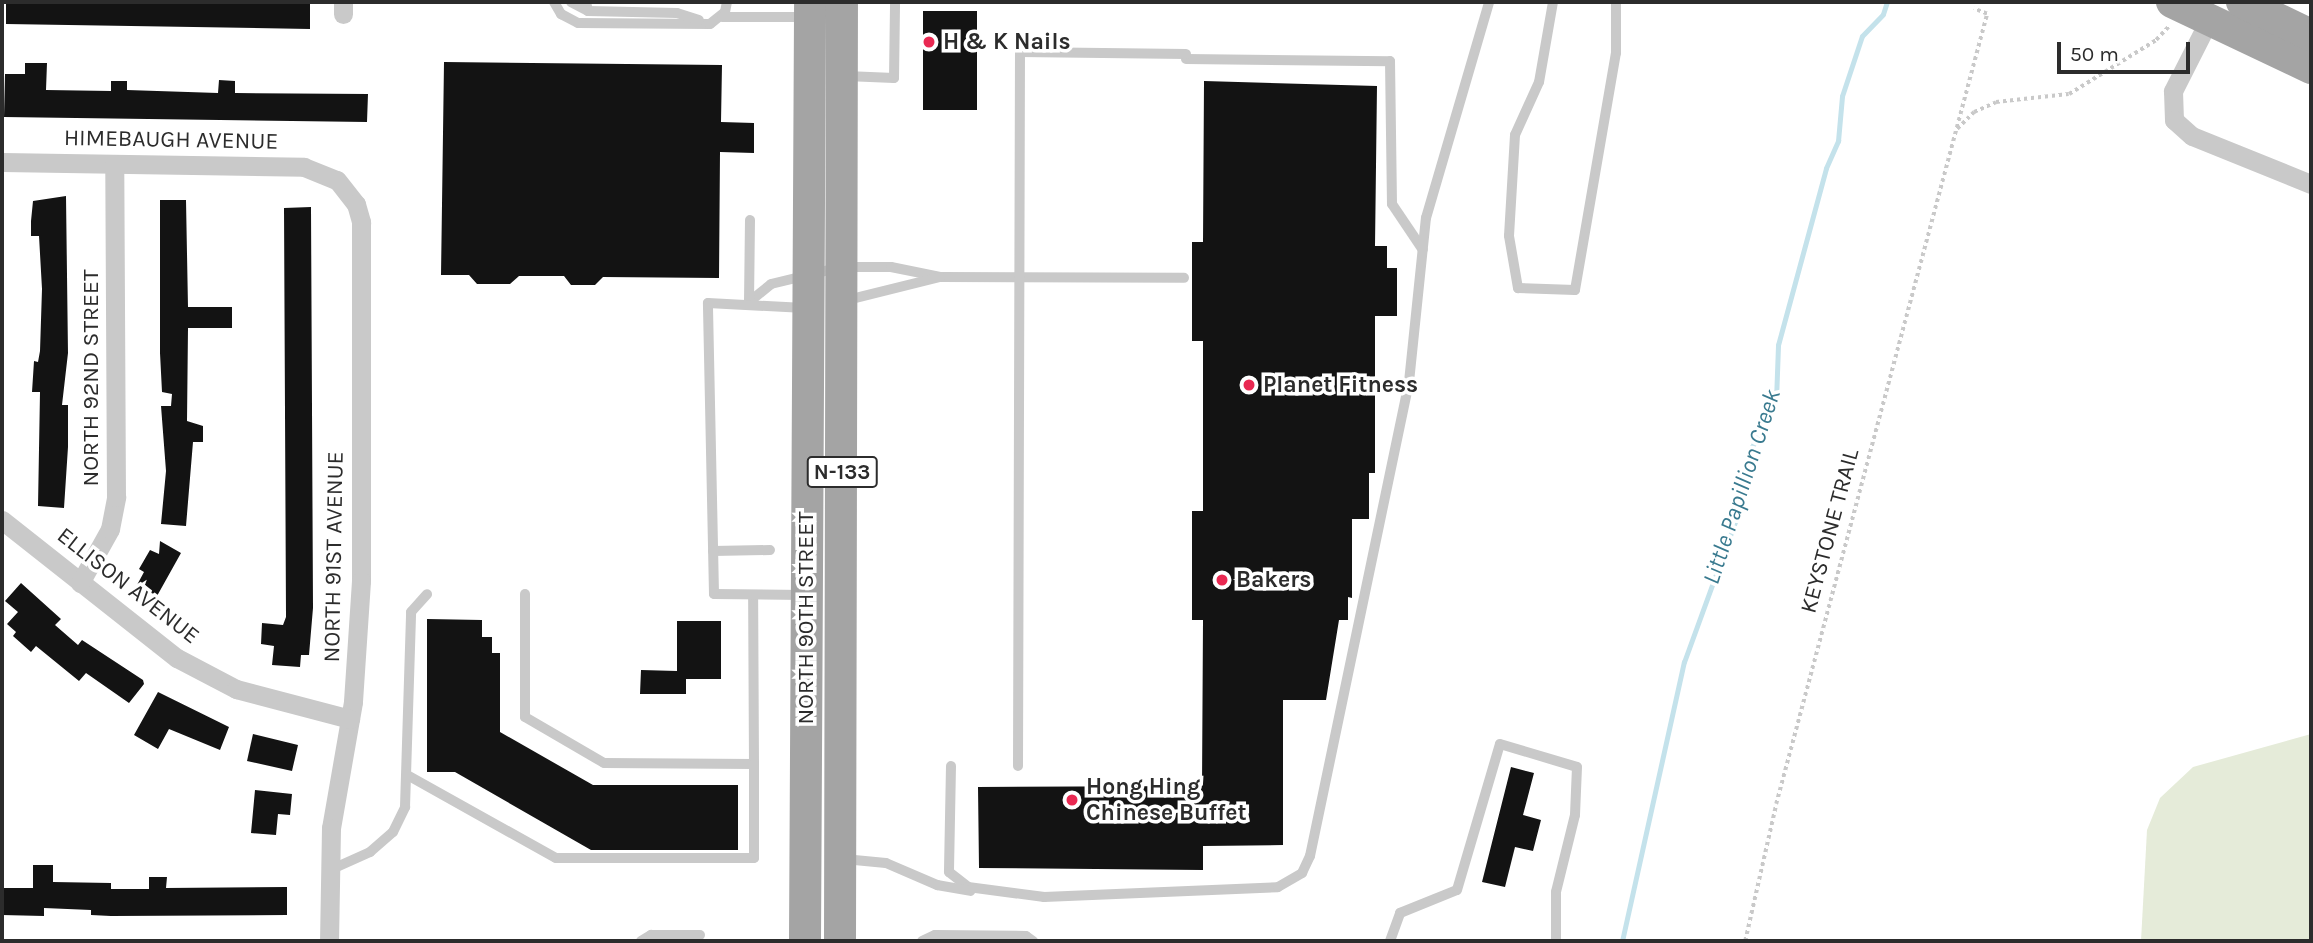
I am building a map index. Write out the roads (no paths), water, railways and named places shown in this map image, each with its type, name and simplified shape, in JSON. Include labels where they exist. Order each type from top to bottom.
[{"type":"main road","name":"NORTH 90TH STREET","points":[[805,941],[806,595],[822,299],[842,267],[842,2]]},
{"type":"main road","points":[[2242,2],[2311,35]]},
{"type":"main road","points":[[2175,8],[2209,20],[2311,68]]},
{"type":"main road","name":"NORTH 90TH STREET","points":[[810,9],[841,721],[840,941]]},
{"type":"main road","points":[[806,595],[821,604],[824,649],[841,721]]},
{"type":"street","points":[[2209,20],[2173,91],[2174,120],[2192,136],[2311,184]]},
{"type":"street","name":"HIMEBAUGH AVENUE","points":[[2,162],[297,167],[337,180]]},
{"type":"street","name":"NORTH 92ND STREET","points":[[80,583],[110,529],[116,497],[114,164]]},
{"type":"street","name":"NORTH 91ST AVENUE","points":[[329,941],[329,870],[337,782],[350,719],[361,581],[361,222],[352,196],[337,180]]},
{"type":"street","name":"ELLISON AVENUE","points":[[2,520],[149,639],[208,675],[266,699],[350,719]]},
{"type":"lane","points":[[554,2],[561,15],[578,23],[710,24],[722,17],[810,9]]},
{"type":"lane","points":[[571,2],[587,6],[677,13],[710,24]]},
{"type":"lane","points":[[722,17],[727,2]]},
{"type":"lane","points":[[842,76],[894,78],[895,2]]},
{"type":"lane","points":[[840,859],[878,861],[937,885],[1044,897],[1278,887],[1302,873],[1310,856],[1409,382],[1423,250],[1434,186],[1489,2]]},
{"type":"lane","points":[[1553,2],[1539,82],[1515,135],[1509,236],[1518,288],[1576,290],[1616,53],[1616,2]]},
{"type":"lane","points":[[1018,766],[1020,52],[1390,61],[1392,204],[1423,250]]},
{"type":"lane","points":[[748,303],[750,220]]},
{"type":"lane","points":[[842,267],[891,267],[940,277]]},
{"type":"lane","points":[[806,595],[714,594],[708,303],[822,299],[940,277],[1184,278]]},
{"type":"lane","points":[[748,303],[771,284],[822,299]]},
{"type":"lane","points":[[713,551],[770,550]]},
{"type":"lane","points":[[329,870],[370,852],[393,832],[405,807],[409,776],[411,612],[427,594]]},
{"type":"lane","points":[[525,594],[525,717],[604,763],[754,764]]},
{"type":"lane","points":[[409,776],[556,858],[754,858],[753,595]]},
{"type":"lane","points":[[1390,941],[1400,913],[1457,890],[1500,744],[1577,767],[1575,815],[1556,892],[1556,941]]},
{"type":"lane","points":[[951,766],[949,872],[968,887],[990,892]]},
{"type":"lane","points":[[641,941],[660,934],[701,935]]},
{"type":"lane","points":[[935,936],[951,941]]},
{"type":"lane","points":[[922,941],[935,936],[1026,936],[1033,941]]},
{"type":"waterway","name":"Little Papillion Creek","points":[[1622,941],[1684,662],[1742,503],[1752,447],[1776,400],[1778,345],[1826,168],[1838,141],[1842,96],[1862,36],[1883,14],[1887,2]]},
{"type":"place","name":"H & K Nails","points":[[929,42]]},
{"type":"place","name":"Planet Fitness","points":[[1249,385]]},
{"type":"place","name":"Bakers","points":[[1222,580]]},
{"type":"place","name":"Hong Hing Chinese Buffet","points":[[1072,800]]}]
